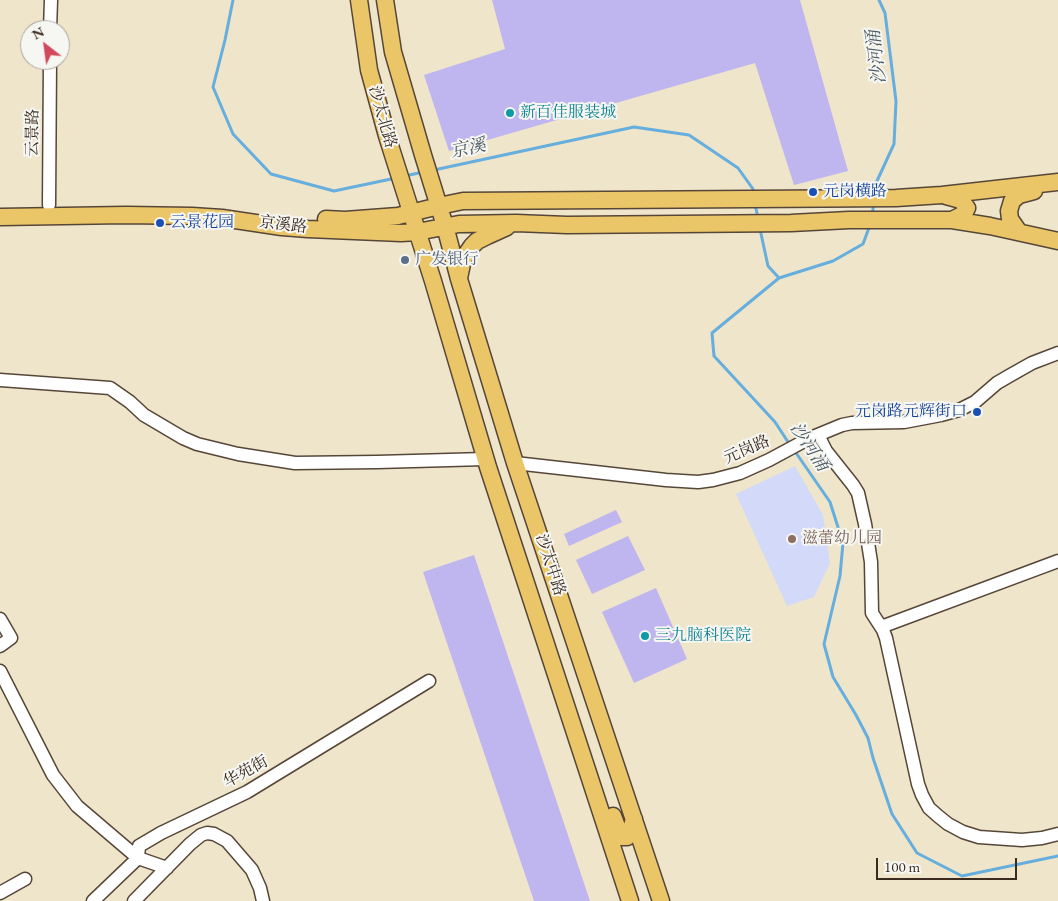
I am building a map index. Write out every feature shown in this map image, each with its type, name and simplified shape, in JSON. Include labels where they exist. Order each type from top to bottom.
[{"type":"main road","name":"沙太北路","points":[[359,0],[369,70],[417,232]]},
{"type":"main road","name":"沙太北路","points":[[385,0],[393,52],[422,155],[445,226]]},
{"type":"main road","points":[[439,206],[463,201],[896,198],[1058,183]]},
{"type":"main road","points":[[1019,232],[1010,219],[1009,211],[1012,201],[1019,195],[1058,183]]},
{"type":"main road","points":[[942,195],[962,200],[967,208],[964,214],[952,220]]},
{"type":"main road","points":[[567,225],[561,214],[562,210],[593,201]]},
{"type":"main road","name":"京溪路","points":[[0,206],[203,205],[317,219],[398,216],[439,206]]},
{"type":"main road","name":"京溪路","points":[[0,217],[192,216],[222,218],[282,227],[401,234],[445,226]]},
{"type":"main road","points":[[445,226],[516,223],[567,225],[952,220],[1058,241]]},
{"type":"main road","points":[[459,279],[464,258],[477,241],[516,223]]},
{"type":"main road","name":"沙太中路","points":[[445,226],[459,279],[515,462],[661,901]]},
{"type":"main road","name":"沙太中路","points":[[417,232],[485,459],[629,898]]},
{"type":"main road","points":[[594,790],[608,804],[622,836],[627,837],[630,834],[634,819]]},
{"type":"street","points":[[50,20],[51,0]]},
{"type":"street","name":"云景路","points":[[49,206],[50,70]]},
{"type":"street","name":"元岗路","points":[[515,462],[666,480],[698,482],[713,480],[740,473],[842,425],[852,423],[904,422],[959,410],[975,402],[998,383],[1020,370],[1058,352]]},
{"type":"street","points":[[0,380],[110,388],[144,415],[183,438],[197,444],[238,454],[295,463],[485,459]]},
{"type":"street","points":[[813,437],[858,493],[871,562],[872,613],[886,638],[918,784],[929,808],[948,824],[963,832],[979,837],[1022,840],[1058,834]]},
{"type":"street","points":[[881,627],[1058,561]]},
{"type":"street","points":[[0,619],[11,638],[0,646]]},
{"type":"street","points":[[0,671],[53,775],[77,806],[138,858],[166,868]]},
{"type":"street","name":"华苑街","points":[[93,901],[138,858],[139,846],[161,832],[247,792],[430,681]]},
{"type":"street","points":[[134,901],[190,844],[207,832],[227,841],[252,870],[260,888],[262,901]]},
{"type":"street","points":[[0,894],[25,879]]},
{"type":"shaded area","name":"滋蕾幼儿园","points":[[795,466],[823,515],[830,563],[814,597],[787,606],[736,494]]},
{"type":"building","name":"新百佳服装城","points":[[492,0],[800,0],[848,171],[794,185],[755,63],[449,151],[424,75],[505,49]]},
{"type":"building","points":[[616,510],[622,522],[569,546],[564,534]]},
{"type":"building","points":[[628,536],[645,570],[592,594],[576,560]]},
{"type":"building","points":[[474,555],[590,901],[534,901],[423,572]]},
{"type":"building","name":"三九脑科医院","points":[[656,588],[687,659],[634,683],[602,612]]},
{"type":"waterway","name":"京溪","points":[[233,0],[213,87],[233,134],[271,174],[334,191],[396,178]]},
{"type":"waterway","name":"沙河涌","points":[[875,194],[877,181],[894,144],[896,101],[885,13],[879,0]]},
{"type":"waterway","name":"京溪","points":[[434,170],[634,127],[689,135],[738,168],[753,189],[753,193]]},
{"type":"waterway","name":"京溪","points":[[405,176],[423,172]]},
{"type":"waterway","name":"沙河涌","points":[[872,216],[874,202]]},
{"type":"waterway","name":"京溪","points":[[755,204],[758,218]]},
{"type":"waterway","name":"沙河涌","points":[[790,445],[775,422],[714,356],[712,333],[779,278],[833,261],[863,244],[870,225]]},
{"type":"waterway","name":"京溪","points":[[760,229],[768,266],[779,278]]},
{"type":"waterway","name":"沙河涌","points":[[794,450],[830,502],[843,543],[840,576],[824,644],[833,677],[868,738],[892,814],[917,853],[962,876],[1058,856]]},
{"type":"place","name":"新百佳服装城","points":[[510,113]]},
{"type":"place","name":"元岗横路","points":[[813,192]]},
{"type":"place","name":"云景花园","points":[[160,223]]},
{"type":"place","name":"广发银行","points":[[405,260]]},
{"type":"place","name":"元岗路元辉街口","points":[[977,412]]},
{"type":"place","name":"滋蕾幼儿园","points":[[792,539]]},
{"type":"place","name":"三九脑科医院","points":[[645,636]]}]
